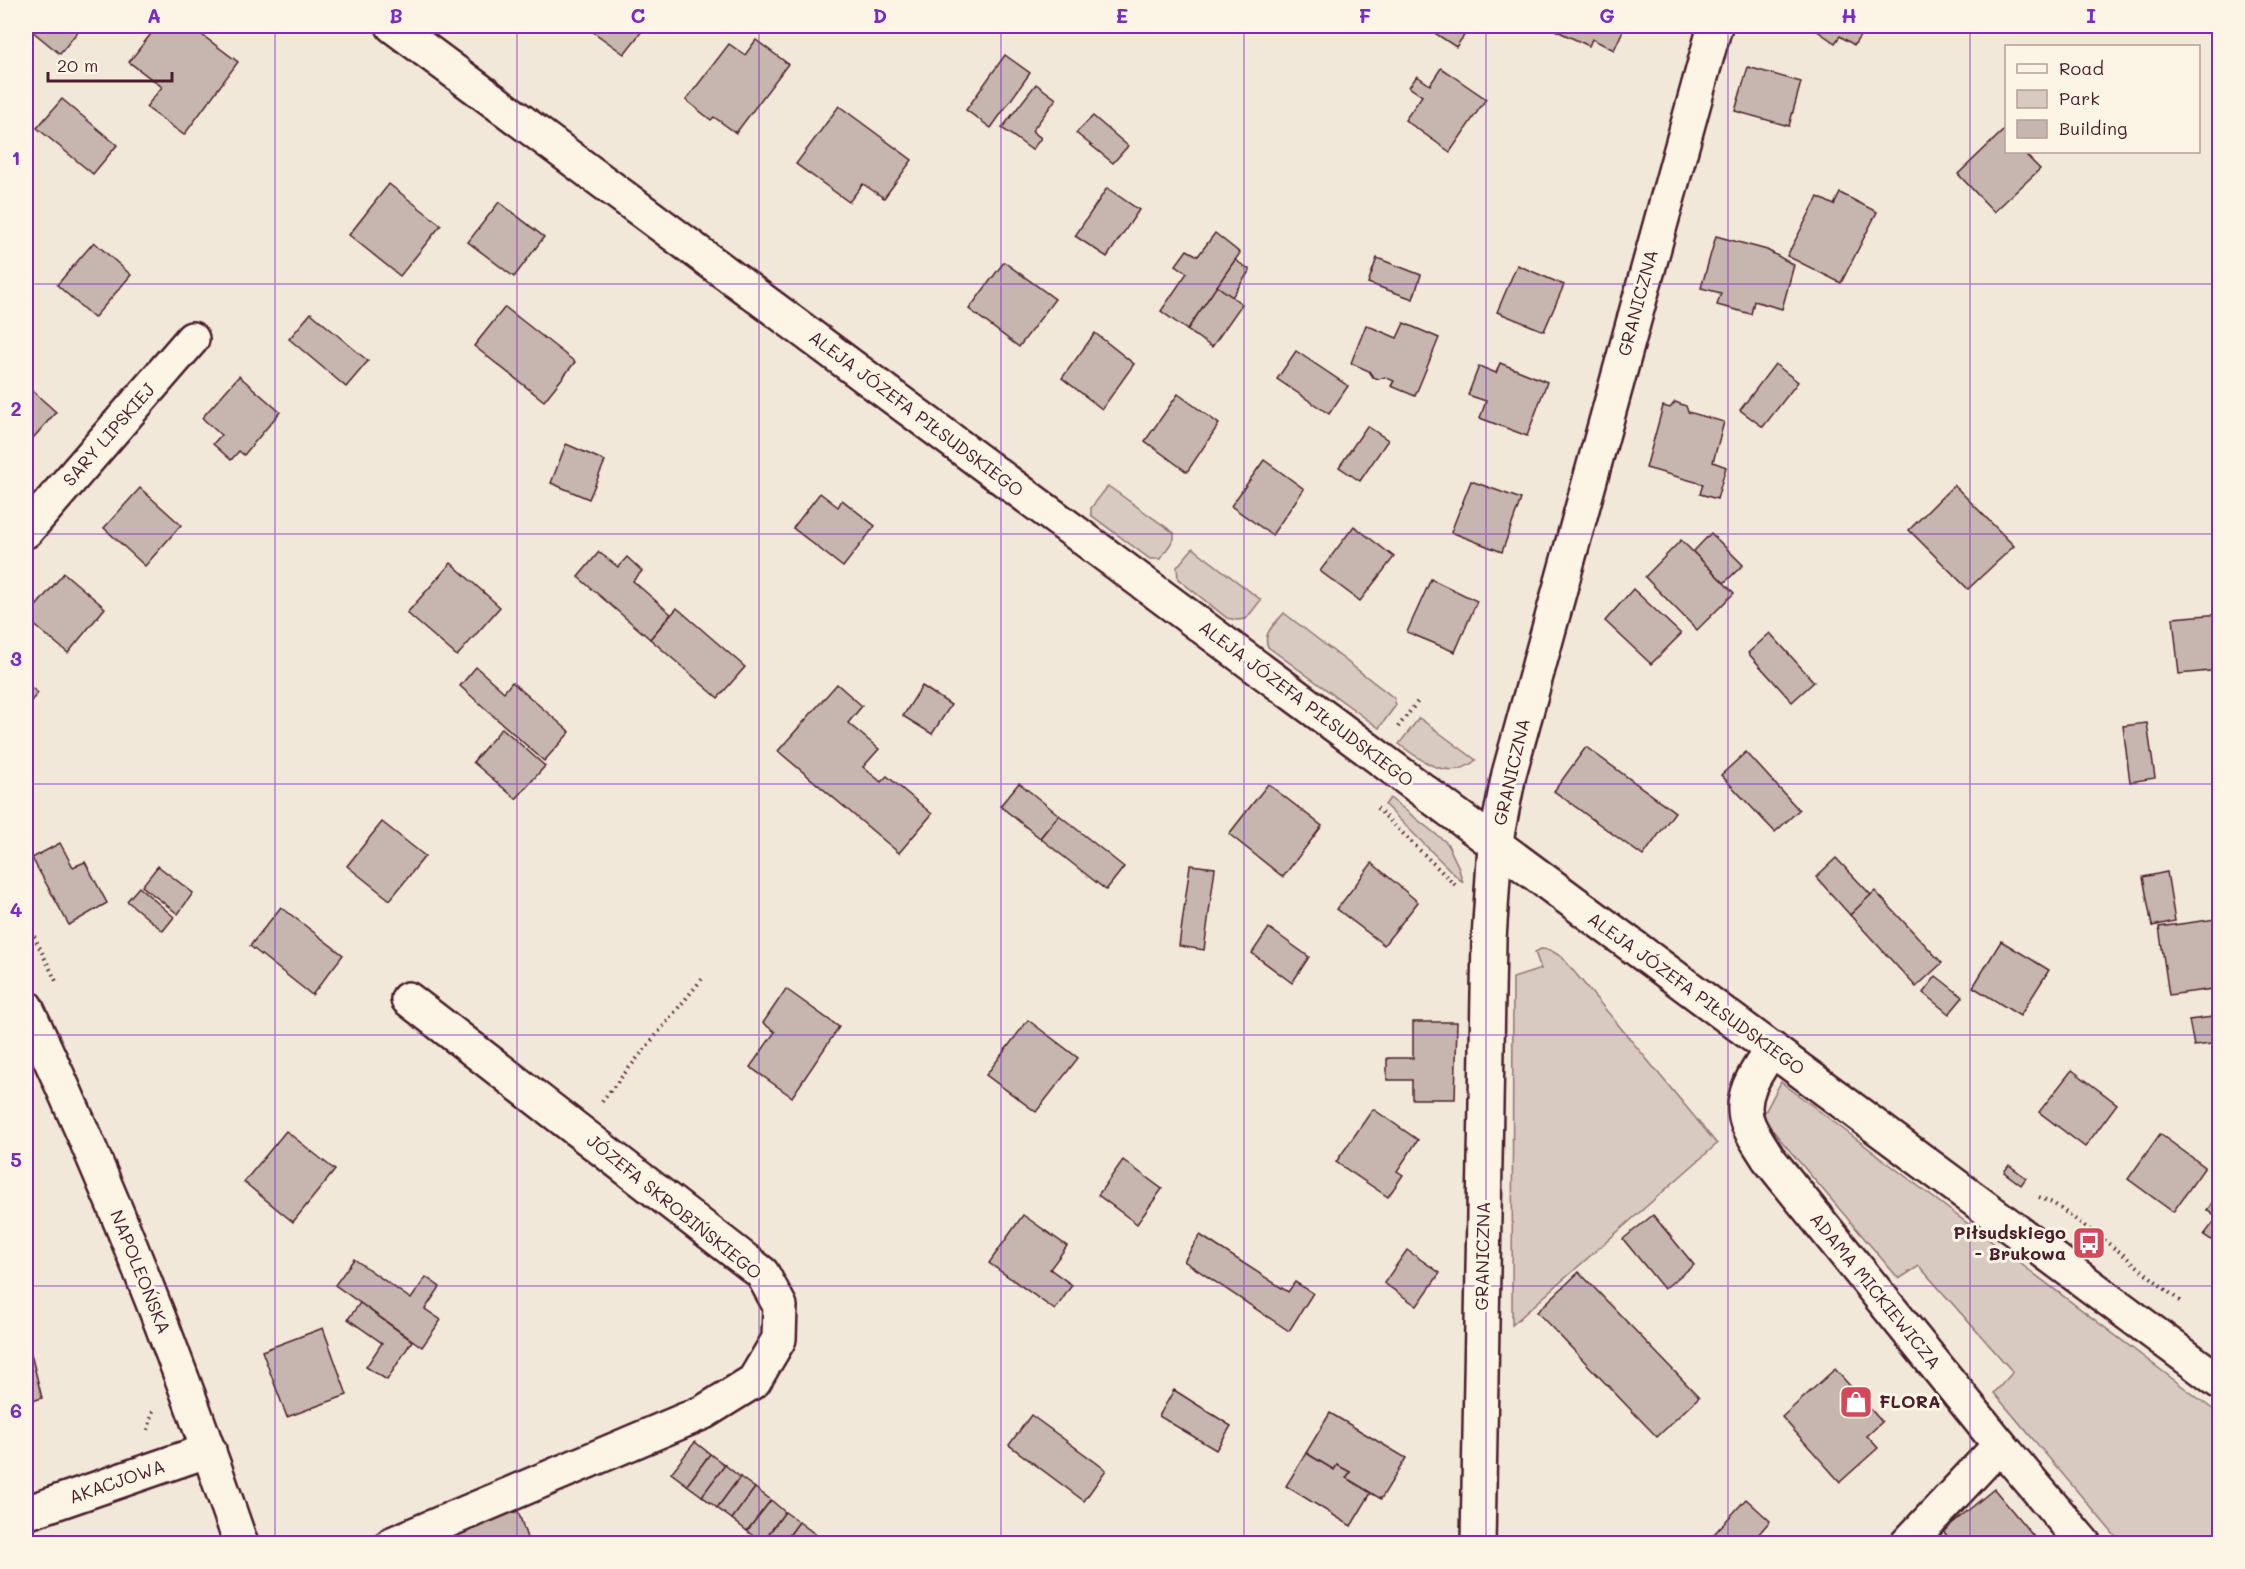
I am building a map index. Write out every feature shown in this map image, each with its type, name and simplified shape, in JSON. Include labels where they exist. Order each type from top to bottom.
[{"type":"street","name":"ALEJA JÓZEFA PIŁSUDSKIEGO","points":[[393,26],[2220,1382]]},
{"type":"street","name":"GRANICZNA","points":[[1478,1544],[1489,939],[1495,846],[1509,774],[1715,26]]},
{"type":"street","name":"SARY LIPSKIEJ","points":[[26,531],[192,339]]},
{"type":"street","name":"JÓZEFA SKROBIŃSKIEGO","points":[[392,1544],[704,1412],[754,1381],[779,1339],[780,1306],[762,1273],[408,999]]},
{"type":"street","name":"NAPOLEOŃSKA","points":[[26,1007],[76,1116],[181,1371],[241,1544]]},
{"type":"street","name":"ADAMA MICKIEWICZA","points":[[1772,1049],[1756,1073],[1745,1097],[1748,1124],[1768,1158],[2000,1445],[2084,1544]]},
{"type":"street","points":[[1906,1544],[2000,1445]]},
{"type":"street","name":"AKACJOWA","points":[[26,1513],[209,1450]]},
{"type":"path","points":[[1376,756],[1418,701]]},
{"type":"path","points":[[1375,806],[1458,888]]},
{"type":"path","points":[[578,1131],[702,979]]},
{"type":"path","points":[[2033,1195],[2053,1203],[2120,1252],[2186,1306]]},
{"type":"path","points":[[146,1433],[153,1410],[150,1402]]},
{"type":"green space","points":[[1108,486],[1174,533],[1174,539],[1160,559],[1150,559],[1091,515],[1091,508]]},
{"type":"green space","points":[[1193,548],[1261,600],[1246,619],[1227,618],[1178,579],[1177,567]]},
{"type":"green space","points":[[1284,613],[1394,698],[1396,705],[1379,728],[1268,647],[1268,633]]},
{"type":"green space","points":[[1419,718],[1476,760],[1466,767],[1446,770],[1426,763],[1408,751],[1399,744]]},
{"type":"green space","points":[[1390,798],[1447,843],[1463,883],[1385,805]]},
{"type":"green space","points":[[1541,949],[1550,950],[1562,957],[1717,1144],[1512,1325],[1513,978],[1541,969],[1535,952]]},
{"type":"green space","points":[[1781,1082],[2219,1414],[2219,1543],[2121,1543],[1994,1393],[2013,1372],[1919,1266],[1899,1279],[1762,1118]]},
{"type":"building","points":[[26,26],[82,26],[60,54]]},
{"type":"building","points":[[157,26],[190,26],[238,62],[184,135],[146,107],[162,87],[129,62]]},
{"type":"building","points":[[585,26],[646,26],[624,54]]},
{"type":"building","points":[[1424,26],[1468,26],[1470,27],[1456,47]]},
{"type":"building","points":[[1554,26],[1625,26],[1614,50],[1592,39],[1589,46],[1553,29]]},
{"type":"building","points":[[1810,26],[1867,26],[1854,45],[1840,36],[1835,43]]},
{"type":"building","points":[[2177,26],[2214,26],[2190,30],[2189,27],[2178,29]]},
{"type":"building","points":[[756,40],[788,64],[736,133],[714,117],[711,120],[686,100],[729,44],[745,55]]},
{"type":"building","points":[[1005,55],[1030,73],[991,128],[966,110]]},
{"type":"building","points":[[1748,67],[1801,82],[1789,126],[1735,111]]},
{"type":"building","points":[[1441,68],[1486,99],[1450,152],[1405,120],[1422,96],[1409,87],[1417,76],[1430,85]]},
{"type":"building","points":[[1036,84],[1056,99],[1032,131],[1041,138],[1032,150],[1002,128]]},
{"type":"building","points":[[62,99],[117,145],[93,174],[37,128]]},
{"type":"building","points":[[839,106],[912,160],[884,198],[863,184],[849,202],[796,164]]},
{"type":"building","points":[[1093,116],[1128,146],[1113,163],[1076,133]]},
{"type":"building","points":[[2004,130],[2005,153],[2024,153],[2040,169],[1994,212],[1958,174]]},
{"type":"building","points":[[389,184],[441,225],[400,276],[349,235]]},
{"type":"building","points":[[1107,188],[1139,210],[1107,257],[1075,236]]},
{"type":"building","points":[[1840,193],[1877,212],[1841,283],[1787,256],[1818,197],[1834,205]]},
{"type":"building","points":[[499,202],[544,237],[514,277],[468,242]]},
{"type":"building","points":[[1215,233],[1240,253],[1187,330],[1161,311],[1187,273],[1176,265],[1187,250],[1198,256]]},
{"type":"building","points":[[1716,236],[1767,250],[1794,265],[1782,309],[1754,301],[1751,314],[1717,305],[1721,293],[1701,288]]},
{"type":"building","points":[[94,242],[131,275],[94,318],[57,285]]},
{"type":"building","points":[[1377,258],[1421,275],[1413,299],[1368,283]]},
{"type":"building","points":[[1235,260],[1250,270],[1232,297],[1217,286]]},
{"type":"building","points":[[1004,262],[1055,299],[1019,347],[969,309]]},
{"type":"building","points":[[1517,265],[1564,285],[1544,331],[1497,312]]},
{"type":"building","points":[[1217,286],[1242,304],[1212,347],[1187,330]]},
{"type":"building","points":[[505,307],[575,362],[544,401],[474,346]]},
{"type":"building","points":[[311,313],[368,361],[346,387],[289,339]]},
{"type":"building","points":[[1404,323],[1439,338],[1415,396],[1391,386],[1394,381],[1385,377],[1379,379],[1373,377],[1369,371],[1351,363],[1366,325],[1397,338]]},
{"type":"building","points":[[1095,333],[1134,364],[1102,409],[1062,378]]},
{"type":"building","points":[[1296,351],[1348,386],[1329,414],[1277,379]]},
{"type":"building","points":[[1500,363],[1547,382],[1527,436],[1480,418],[1486,401],[1468,395],[1479,366],[1496,373]]},
{"type":"building","points":[[1775,364],[1798,382],[1763,427],[1740,410]]},
{"type":"building","points":[[239,376],[280,412],[244,455],[239,451],[231,460],[213,444],[221,435],[202,418]]},
{"type":"building","points":[[26,385],[56,412],[26,446]]},
{"type":"building","points":[[1178,394],[1219,424],[1187,472],[1145,441]]},
{"type":"building","points":[[1675,402],[1686,406],[1688,412],[1724,422],[1713,462],[1726,467],[1717,499],[1700,494],[1703,484],[1646,468],[1663,406],[1670,408]]},
{"type":"building","points":[[1367,426],[1388,440],[1360,481],[1339,467]]},
{"type":"building","points":[[566,444],[605,461],[589,499],[551,483]]},
{"type":"building","points":[[1264,460],[1304,489],[1272,535],[1231,506]]},
{"type":"building","points":[[1471,481],[1521,499],[1502,552],[1451,532]]},
{"type":"building","points":[[1954,485],[2014,546],[1968,589],[1909,530]]},
{"type":"building","points":[[140,488],[181,525],[145,566],[104,528]]},
{"type":"building","points":[[820,493],[838,507],[842,500],[875,526],[843,567],[793,528]]},
{"type":"building","points":[[1354,526],[1394,557],[1360,601],[1320,571]]},
{"type":"building","points":[[1711,533],[1743,565],[1724,583],[1693,552]]},
{"type":"building","points":[[1681,540],[1734,593],[1697,630],[1645,577]]},
{"type":"building","points":[[599,552],[618,567],[627,557],[642,571],[633,581],[671,614],[650,639],[578,577]]},
{"type":"building","points":[[451,563],[500,607],[457,656],[407,613]]},
{"type":"building","points":[[64,573],[105,608],[68,653],[26,618]]},
{"type":"building","points":[[1431,579],[1477,601],[1455,652],[1407,632]]},
{"type":"building","points":[[1633,589],[1681,634],[1651,664],[1605,621]]},
{"type":"building","points":[[677,608],[745,667],[718,698],[650,639]]},
{"type":"building","points":[[2220,614],[2220,670],[2179,674],[2173,618]]},
{"type":"building","points":[[1770,633],[1814,682],[1792,702],[1748,653]]},
{"type":"building","points":[[476,667],[504,692],[512,682],[570,732],[544,761],[460,686]]},
{"type":"building","points":[[26,683],[38,693],[26,707]]},
{"type":"building","points":[[837,684],[862,706],[848,723],[879,749],[863,767],[881,782],[887,776],[932,814],[899,853],[778,751]]},
{"type":"building","points":[[922,686],[951,705],[932,734],[903,716]]},
{"type":"building","points":[[2147,723],[2155,778],[2130,782],[2123,726]]},
{"type":"building","points":[[502,728],[545,766],[516,799],[473,762]]},
{"type":"building","points":[[1586,747],[1675,812],[1643,856],[1554,791]]},
{"type":"building","points":[[1746,752],[1799,810],[1775,832],[1721,775]]},
{"type":"building","points":[[1019,783],[1059,815],[1040,838],[1000,806]]},
{"type":"building","points":[[1268,784],[1322,826],[1283,877],[1229,834]]},
{"type":"building","points":[[1059,815],[1124,867],[1106,890],[1040,838]]},
{"type":"building","points":[[382,822],[425,856],[390,900],[347,866]]},
{"type":"building","points":[[60,843],[73,867],[85,862],[107,903],[69,925],[32,858]]},
{"type":"building","points":[[1836,858],[1871,895],[1850,915],[1816,877]]},
{"type":"building","points":[[1372,863],[1418,902],[1384,945],[1337,909]]},
{"type":"building","points":[[1190,865],[1215,868],[1204,950],[1179,946]]},
{"type":"building","points":[[158,866],[193,893],[178,914],[142,886]]},
{"type":"building","points":[[2167,872],[2175,921],[2152,926],[2143,877]]},
{"type":"building","points":[[139,887],[174,917],[163,931],[127,901]]},
{"type":"building","points":[[1875,891],[1942,963],[1916,987],[1850,915]]},
{"type":"building","points":[[281,907],[343,955],[312,995],[250,946]]},
{"type":"building","points":[[2220,918],[2220,944],[2216,919]]},
{"type":"building","points":[[2216,919],[2220,944],[2220,988],[2169,995],[2159,927]]},
{"type":"building","points":[[1269,928],[1309,957],[1292,983],[1252,953]]},
{"type":"building","points":[[2001,941],[2049,970],[2020,1016],[1973,987]]},
{"type":"building","points":[[1936,976],[1963,997],[1949,1014],[1923,993]]},
{"type":"building","points":[[786,989],[839,1027],[792,1097],[750,1067],[775,1032],[763,1023]]},
{"type":"building","points":[[2220,1016],[2220,1043],[2194,1046],[2189,1020]]},
{"type":"building","points":[[1028,1020],[1078,1058],[1036,1112],[986,1075]]},
{"type":"building","points":[[1413,1022],[1457,1022],[1455,1099],[1412,1099],[1412,1080],[1387,1080],[1387,1058],[1413,1058]]},
{"type":"building","points":[[2072,1070],[2117,1104],[2085,1147],[2039,1112]]},
{"type":"building","points":[[1373,1109],[1418,1140],[1397,1171],[1403,1175],[1388,1197],[1336,1162]]},
{"type":"building","points":[[286,1131],[335,1170],[293,1222],[244,1182]]},
{"type":"building","points":[[2160,1134],[2205,1167],[2173,1212],[2128,1179]]},
{"type":"building","points":[[1123,1160],[1162,1189],[1137,1224],[1098,1195]]},
{"type":"building","points":[[2009,1165],[2026,1178],[2021,1185],[2004,1172]]},
{"type":"building","points":[[2219,1193],[2220,1246],[2204,1235],[2217,1218],[2207,1210]]},
{"type":"building","points":[[1023,1215],[1067,1246],[1050,1269],[1072,1285],[1055,1310],[989,1263]]},
{"type":"building","points":[[1653,1215],[1694,1265],[1664,1289],[1623,1239]]},
{"type":"building","points":[[1200,1235],[1288,1292],[1295,1282],[1313,1293],[1289,1331],[1184,1261]]},
{"type":"building","points":[[1407,1250],[1440,1273],[1417,1306],[1384,1283]]},
{"type":"building","points":[[354,1259],[411,1299],[426,1277],[440,1287],[425,1309],[441,1320],[422,1347],[335,1285]]},
{"type":"building","points":[[1579,1272],[1699,1397],[1657,1437],[1537,1312]]},
{"type":"building","points":[[360,1303],[412,1341],[387,1380],[366,1367],[382,1343],[348,1319]]},
{"type":"building","points":[[323,1328],[347,1395],[287,1417],[262,1351]]},
{"type":"building","points":[[29,1346],[42,1398],[26,1403],[26,1347]]},
{"type":"building","points":[[1835,1369],[1882,1422],[1867,1436],[1878,1448],[1840,1482],[1782,1417]]},
{"type":"building","points":[[1174,1390],[1231,1426],[1216,1450],[1159,1416]]},
{"type":"building","points":[[1330,1413],[1406,1458],[1381,1499],[1346,1478],[1350,1472],[1337,1465],[1334,1470],[1306,1453]]},
{"type":"building","points":[[1031,1415],[1106,1470],[1084,1501],[1009,1445]]},
{"type":"building","points":[[695,1442],[710,1454],[687,1485],[671,1473]]},
{"type":"building","points":[[1306,1453],[1334,1470],[1337,1465],[1350,1472],[1346,1478],[1371,1493],[1351,1526],[1286,1486]]},
{"type":"building","points":[[710,1454],[725,1465],[702,1496],[687,1485]]},
{"type":"building","points":[[725,1465],[740,1477],[717,1508],[702,1496]]},
{"type":"building","points":[[740,1477],[755,1488],[732,1519],[717,1508]]},
{"type":"building","points":[[755,1488],[771,1500],[747,1531],[732,1519]]},
{"type":"building","points":[[1994,1489],[2040,1544],[1954,1544],[1943,1531]]},
{"type":"building","points":[[1746,1499],[1770,1521],[1750,1544],[1705,1544]]},
{"type":"building","points":[[771,1500],[785,1512],[762,1543],[747,1531]]},
{"type":"building","points":[[518,1511],[529,1544],[451,1544],[448,1533]]},
{"type":"building","points":[[785,1512],[799,1522],[783,1544],[763,1544],[762,1543]]},
{"type":"building","points":[[799,1522],[815,1534],[807,1544],[783,1544]]},
{"type":"building","points":[[815,1534],[827,1544],[807,1544]]},
{"type":"place","name":"Piłsudskiego - Brukowa","points":[[2089,1243]]},
{"type":"place","name":"FLORA","points":[[1856,1402]]}]
